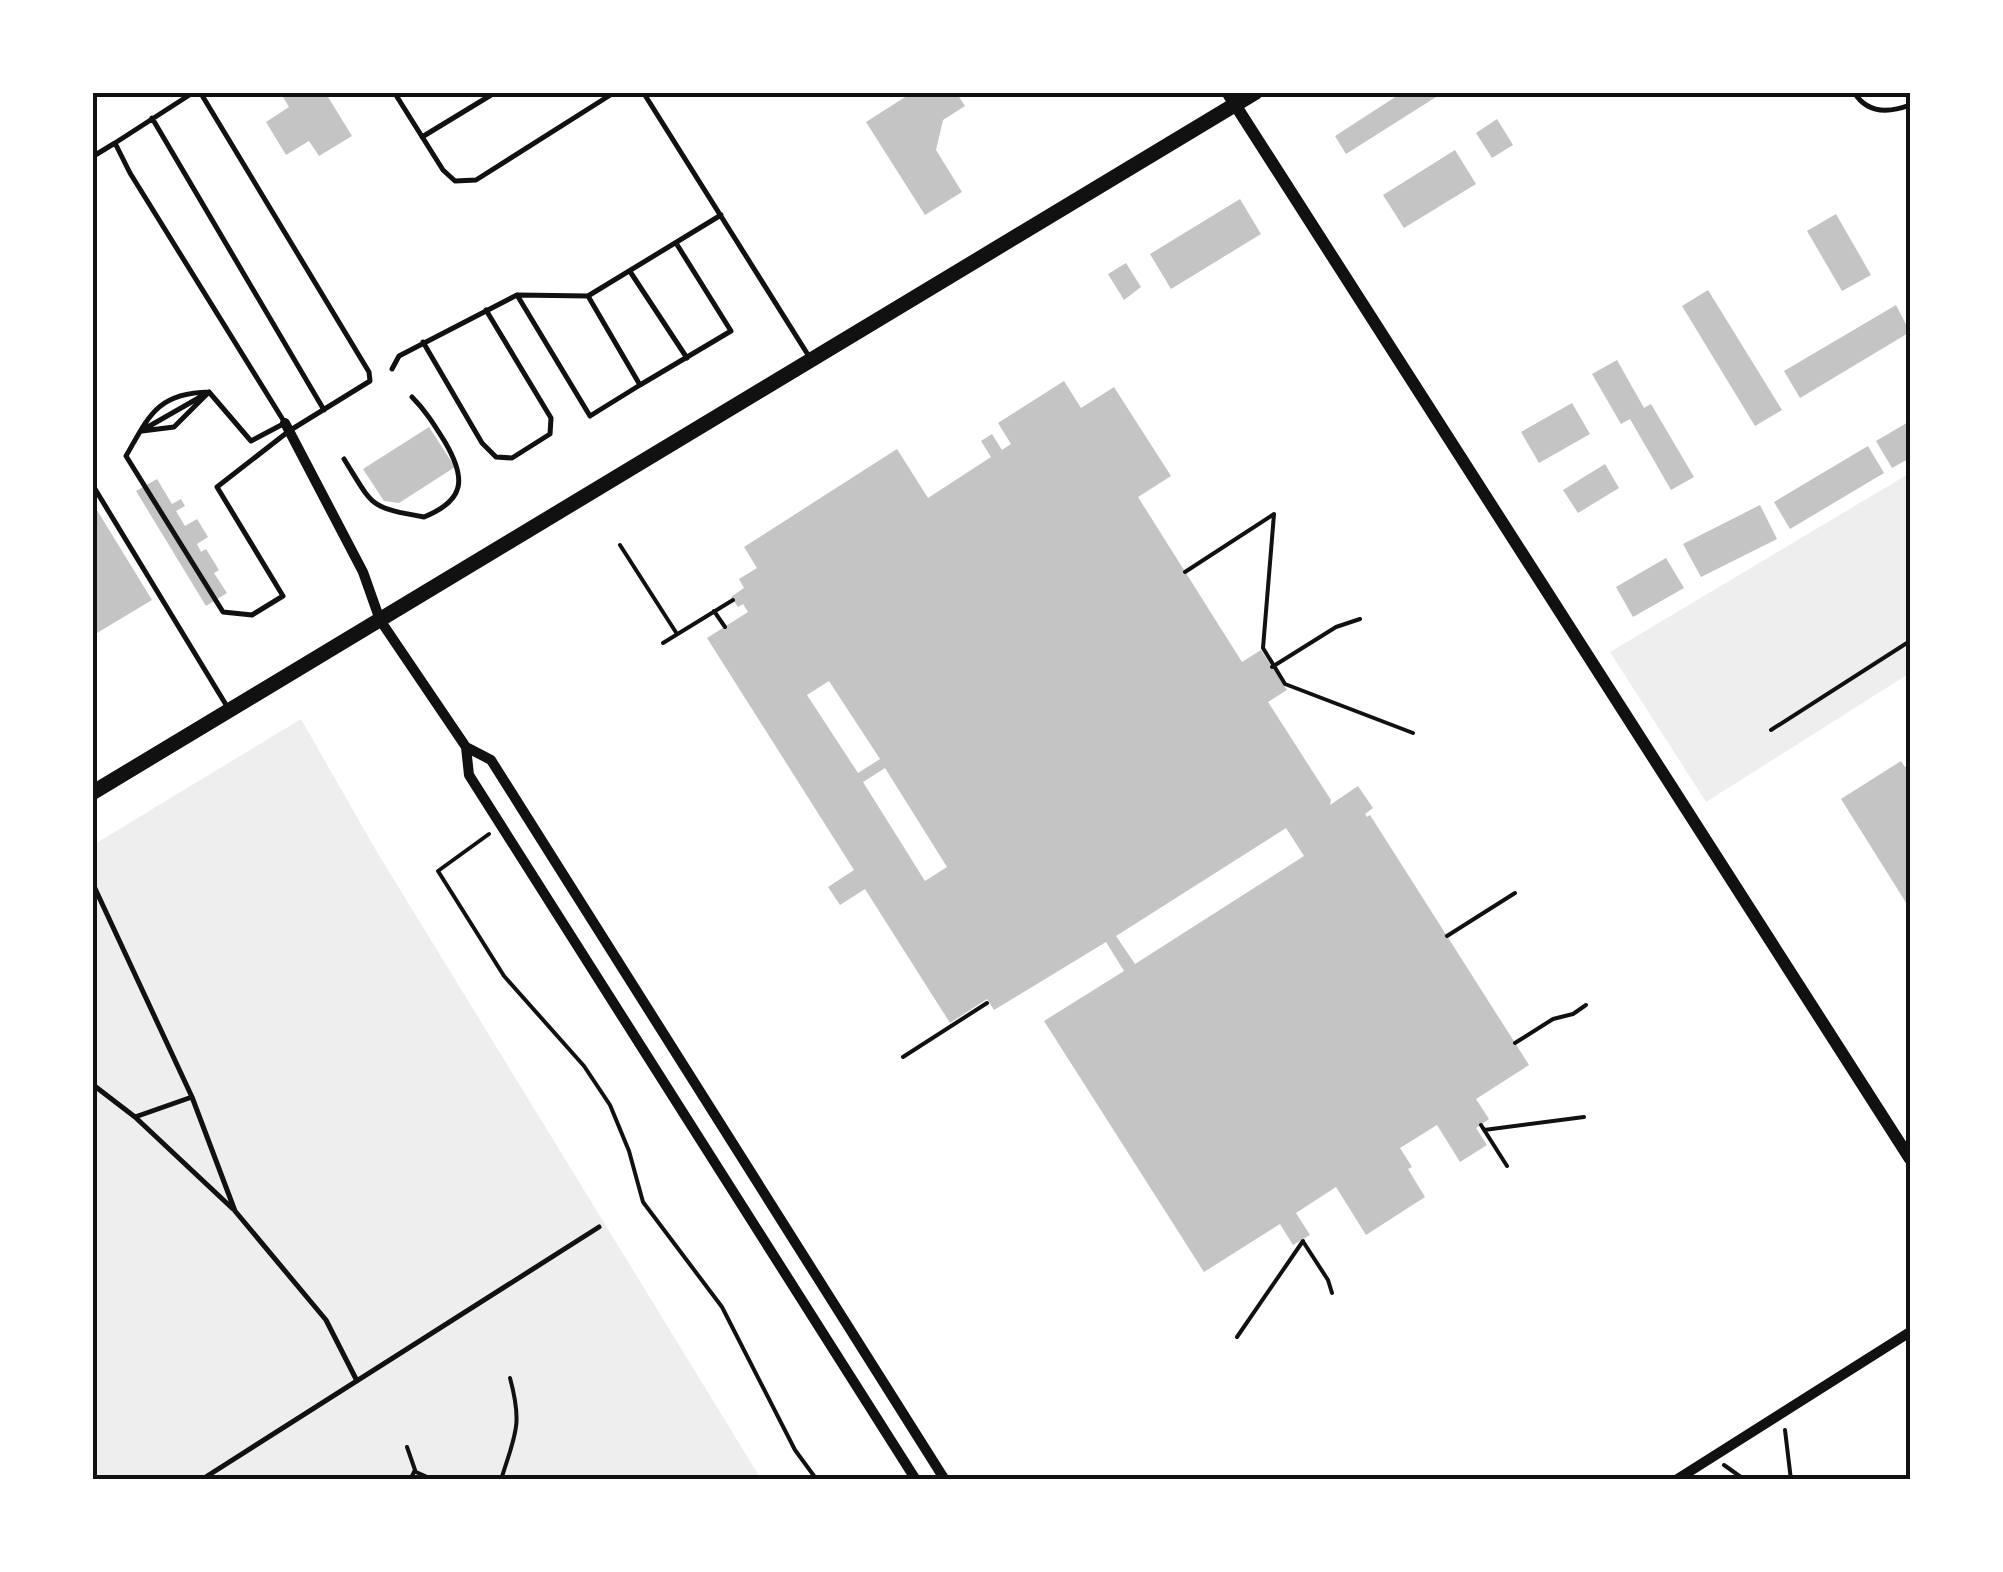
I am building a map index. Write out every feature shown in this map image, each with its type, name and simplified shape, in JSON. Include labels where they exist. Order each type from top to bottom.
[{"type":"main road","points":[[92,794],[812,360],[1231,99],[1256,92]]},
{"type":"street","points":[[1231,99],[1910,1159]]},
{"type":"street","points":[[287,427],[363,572],[380,620],[466,748],[469,775],[916,1480]]},
{"type":"street","points":[[466,748],[490,760],[945,1480]]},
{"type":"street","points":[[499,823],[520,806]]},
{"type":"street","points":[[1676,1480],[1910,1332]]},
{"type":"lane","points":[[92,157],[198,92],[370,381],[324,410],[251,441],[209,392]]},
{"type":"lane","points":[[394,92],[443,170],[455,181],[476,180],[615,92]]},
{"type":"lane","points":[[422,137],[496,92]]},
{"type":"lane","points":[[643,92],[812,360]]},
{"type":"lane","points":[[1854,92],[1859,102],[1881,112],[1910,106]]},
{"type":"lane","points":[[152,118],[324,410]]},
{"type":"lane","points":[[115,142],[287,427]]},
{"type":"lane","points":[[392,369],[399,356],[517,295],[588,296],[721,215]]},
{"type":"lane","points":[[517,295],[590,416],[732,331],[676,242]]},
{"type":"lane","points":[[630,272],[687,358]]},
{"type":"lane","points":[[588,296],[640,385]]},
{"type":"lane","points":[[423,342],[482,443],[496,457],[512,458],[550,434],[551,418],[486,310]]},
{"type":"lane","points":[[209,392],[184,393],[150,412],[126,456],[223,612],[252,614],[283,596],[217,488],[287,427]]},
{"type":"lane","points":[[141,431],[174,428],[209,392]]},
{"type":"lane","points":[[141,431],[209,392]]},
{"type":"lane","points":[[344,460],[369,500],[382,510],[424,516],[454,499],[460,485],[459,466],[427,412],[412,398]]},
{"type":"lane","points":[[92,484],[230,710]]},
{"type":"lane","points":[[92,882],[192,1097],[235,1211]]},
{"type":"lane","points":[[92,1084],[135,1117],[235,1211],[326,1320],[357,1381]]},
{"type":"lane","points":[[135,1117],[192,1097]]},
{"type":"lane","points":[[201,1480],[599,1227]]},
{"type":"path","points":[[1185,572],[1274,514],[1263,648],[1273,666],[1286,684],[1413,733]]},
{"type":"path","points":[[620,545],[677,634]]},
{"type":"path","points":[[662,643],[733,600]]},
{"type":"path","points":[[714,611],[724,627]]},
{"type":"path","points":[[1273,666],[1336,627],[1360,619]]},
{"type":"path","points":[[1770,730],[1910,641]]},
{"type":"path","points":[[499,823],[438,870],[504,976],[584,1066],[610,1104],[629,1151],[643,1202],[722,1307],[795,1450],[817,1480]]},
{"type":"path","points":[[1447,936],[1515,893]]},
{"type":"path","points":[[903,1057],[986,1003]]},
{"type":"path","points":[[1515,1043],[1552,1019],[1586,1006]]},
{"type":"path","points":[[1507,1166],[1482,1128],[1584,1117]]},
{"type":"path","points":[[1237,1337],[1302,1240],[1332,1293]]},
{"type":"path","points":[[501,1480],[518,1426],[519,1411],[510,1378]]},
{"type":"path","points":[[1782,1412],[1791,1480]]},
{"type":"path","points":[[407,1448],[415,1470],[410,1480]]},
{"type":"path","points":[[1712,1457],[1745,1480]]},
{"type":"path","points":[[416,1472],[434,1480]]},
{"type":"shaded area","points":[[1910,473],[1910,673],[1706,802],[1610,652]]},
{"type":"shaded area","points":[[301,719],[377,852],[761,1479],[93,1480],[93,845]]},
{"type":"building","points":[[280,92],[325,92],[352,136],[319,156],[309,141],[286,155],[266,122],[289,107]]},
{"type":"building","points":[[913,92],[956,92],[965,106],[943,120],[936,150],[962,192],[925,215],[866,122]]},
{"type":"building","points":[[1403,92],[1444,92],[1346,154],[1335,136]]},
{"type":"building","points":[[1497,119],[1513,145],[1492,158],[1476,133]]},
{"type":"building","points":[[1455,150],[1476,184],[1404,228],[1383,195]]},
{"type":"building","points":[[1240,199],[1261,234],[1171,289],[1150,254]]},
{"type":"building","points":[[1836,214],[1871,275],[1842,291],[1807,231]]},
{"type":"building","points":[[1126,263],[1141,287],[1124,300],[1108,274]]},
{"type":"building","points":[[1708,290],[1782,410],[1755,426],[1682,306]]},
{"type":"building","points":[[1896,305],[1910,332],[1800,398],[1784,371]]},
{"type":"building","points":[[1617,360],[1644,408],[1651,404],[1694,477],[1671,490],[1630,419],[1621,424],[1592,374]]},
{"type":"building","points":[[1064,381],[1081,408],[1114,387],[1171,476],[1138,497],[1242,662],[1261,650],[1287,690],[1268,702],[1331,800],[1330,805],[1358,786],[1373,808],[1365,814],[1370,815],[1529,1065],[1476,1099],[1489,1119],[1476,1128],[1487,1145],[1460,1162],[1437,1125],[1400,1148],[1425,1197],[1366,1235],[1336,1187],[1296,1213],[1310,1235],[1293,1245],[1280,1224],[1204,1272],[1044,1021],[1124,971],[1106,942],[994,1010],[987,999],[950,1023],[865,889],[840,905],[828,887],[854,870],[707,638],[748,612],[731,597],[744,588],[739,579],[757,568],[744,547],[897,449],[928,498],[991,457],[981,441],[992,434],[1002,450],[1011,444],[998,423]],"holes":[[[829,681],[880,759],[858,773],[807,695]],[[885,768],[947,867],[925,881],[863,782]],[[1286,828],[1304,856],[1135,964],[1116,936]]]},
{"type":"building","points":[[1572,403],[1590,434],[1539,463],[1521,432]]},
{"type":"building","points":[[1910,421],[1910,458],[1892,468],[1876,441]]},
{"type":"building","points":[[429,427],[455,467],[399,503],[384,501],[363,469]]},
{"type":"building","points":[[1868,446],[1884,473],[1790,529],[1774,502]]},
{"type":"building","points":[[1605,464],[1619,488],[1578,513],[1563,490]]},
{"type":"building","points":[[157,479],[172,504],[181,499],[185,506],[176,511],[185,526],[197,519],[208,537],[197,544],[201,552],[206,549],[219,570],[214,573],[227,593],[206,606],[136,491]]},
{"type":"building","points":[[92,502],[152,600],[92,636]]},
{"type":"building","points":[[1760,505],[1777,539],[1701,577],[1683,544]]},
{"type":"building","points":[[1666,558],[1684,588],[1633,617],[1616,587]]},
{"type":"building","points":[[1901,761],[1905,767],[1910,764],[1910,909],[1841,799]]}]
